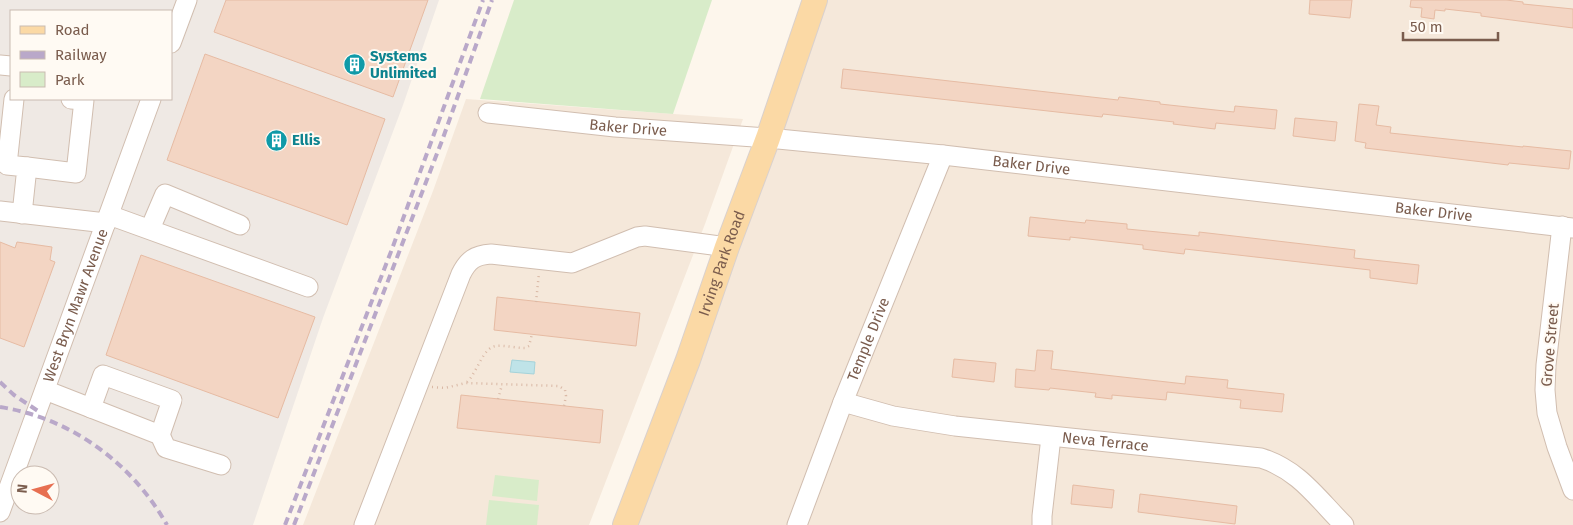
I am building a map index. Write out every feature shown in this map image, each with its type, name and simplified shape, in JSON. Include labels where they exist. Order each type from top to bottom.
[{"type":"main road","name":"Irving Park Road","points":[[625,525],[688,360],[727,247],[768,138],[815,0]]},
{"type":"street","points":[[172,39],[187,0]]},
{"type":"street","points":[[14,100],[7,165],[76,172],[84,100]]},
{"type":"street","name":"West Bryn Mawr Avenue","points":[[0,512],[151,100]]},
{"type":"street","name":"Baker Drive","points":[[488,113],[615,127],[768,138],[943,155],[1568,227]]},
{"type":"street","name":"Temple Drive","points":[[797,525],[843,402],[943,155]]},
{"type":"street","points":[[22,214],[27,167]]},
{"type":"street","points":[[150,230],[164,194],[240,226]]},
{"type":"street","points":[[0,211],[107,219],[150,230],[308,287]]},
{"type":"street","name":"Grove Street","points":[[1568,227],[1546,365],[1545,390],[1547,413],[1573,490]]},
{"type":"street","points":[[364,525],[466,265],[472,258],[481,254],[491,254],[572,263],[637,237],[645,236],[727,247]]},
{"type":"street","points":[[91,408],[103,375],[172,400],[160,434],[166,448],[221,465]]},
{"type":"street","points":[[45,390],[160,434]]},
{"type":"street","name":"Neva Terrace","points":[[843,402],[893,416],[929,423],[1261,458],[1288,469],[1344,525]]},
{"type":"street","points":[[1042,525],[1051,437]]},
{"type":"path","points":[[536,302],[540,260]]},
{"type":"path","points":[[466,383],[473,377],[488,349],[494,346],[525,348],[529,346],[532,334]]},
{"type":"path","points":[[419,382],[437,388],[466,383],[559,386],[565,390],[564,406]]},
{"type":"path","points":[[498,399],[502,385]]},
{"type":"shaded area","points":[[0,0],[439,0],[403,105],[323,318],[253,525],[0,525]]},
{"type":"shaded area","points":[[826,0],[1573,0],[1573,525],[634,525]]},
{"type":"shaded area","points":[[466,99],[743,119],[705,224],[589,525],[303,525],[433,191]]},
{"type":"green space","points":[[514,0],[712,0],[673,114],[480,99]]},
{"type":"green space","points":[[495,475],[539,480],[537,501],[492,496]]},
{"type":"green space","points":[[489,500],[539,505],[537,525],[486,525]]},
{"type":"water","points":[[512,360],[535,362],[534,374],[510,372]]},
{"type":"building","name":"Systems Unlimited","points":[[226,0],[428,0],[393,97],[214,32]]},
{"type":"building","points":[[1310,0],[1352,0],[1350,18],[1309,14]]},
{"type":"building","points":[[1411,0],[1506,0],[1523,2],[1523,4],[1573,9],[1573,28],[1481,16],[1481,13],[1445,9],[1445,11],[1435,10],[1434,19],[1421,17],[1422,8],[1410,7]]},
{"type":"building","name":"Ellis","points":[[205,54],[385,119],[347,225],[167,160]]},
{"type":"building","points":[[843,69],[1118,100],[1119,97],[1160,102],[1160,104],[1234,112],[1235,106],[1277,110],[1275,129],[1216,123],[1215,129],[1103,114],[1102,117],[841,88]]},
{"type":"building","points":[[1359,104],[1379,106],[1376,125],[1391,127],[1390,133],[1571,151],[1569,169],[1509,163],[1508,165],[1365,148],[1366,143],[1355,141]]},
{"type":"building","points":[[1295,118],[1337,122],[1335,141],[1293,136]]},
{"type":"building","points":[[1030,217],[1085,223],[1086,220],[1127,224],[1127,229],[1199,236],[1199,232],[1355,250],[1354,258],[1419,265],[1417,284],[1370,278],[1370,270],[1185,249],[1184,254],[1143,249],[1143,245],[1070,237],[1070,240],[1028,236]]},
{"type":"building","points":[[0,242],[15,248],[17,242],[52,247],[50,260],[55,262],[24,347],[0,338]]},
{"type":"building","points":[[141,255],[315,317],[278,418],[106,355]]},
{"type":"building","points":[[497,297],[640,313],[636,346],[494,330]]},
{"type":"building","points":[[1037,350],[1053,351],[1051,369],[1185,384],[1186,376],[1228,380],[1227,388],[1284,394],[1282,412],[1240,408],[1241,400],[1167,392],[1166,400],[1112,395],[1112,399],[1095,397],[1096,393],[1050,388],[1049,390],[1015,387],[1016,369],[1035,371]]},
{"type":"building","points":[[954,359],[996,363],[994,382],[952,377]]},
{"type":"building","points":[[461,395],[603,410],[600,443],[457,428]]},
{"type":"building","points":[[1073,485],[1114,490],[1112,508],[1071,504]]},
{"type":"building","points":[[1140,494],[1237,506],[1235,524],[1138,512]]},
{"type":"railway","points":[[285,525],[392,249],[483,0]]},
{"type":"railway","points":[[294,525],[443,138],[492,0]]},
{"type":"railway","points":[[0,382],[14,395],[41,413]]},
{"type":"railway","points":[[0,407],[51,421],[97,447],[118,463],[136,482],[153,503],[167,525]]},
{"type":"place","name":"Systems Unlimited","points":[[354,65]]},
{"type":"place","name":"Ellis","points":[[276,140]]}]
